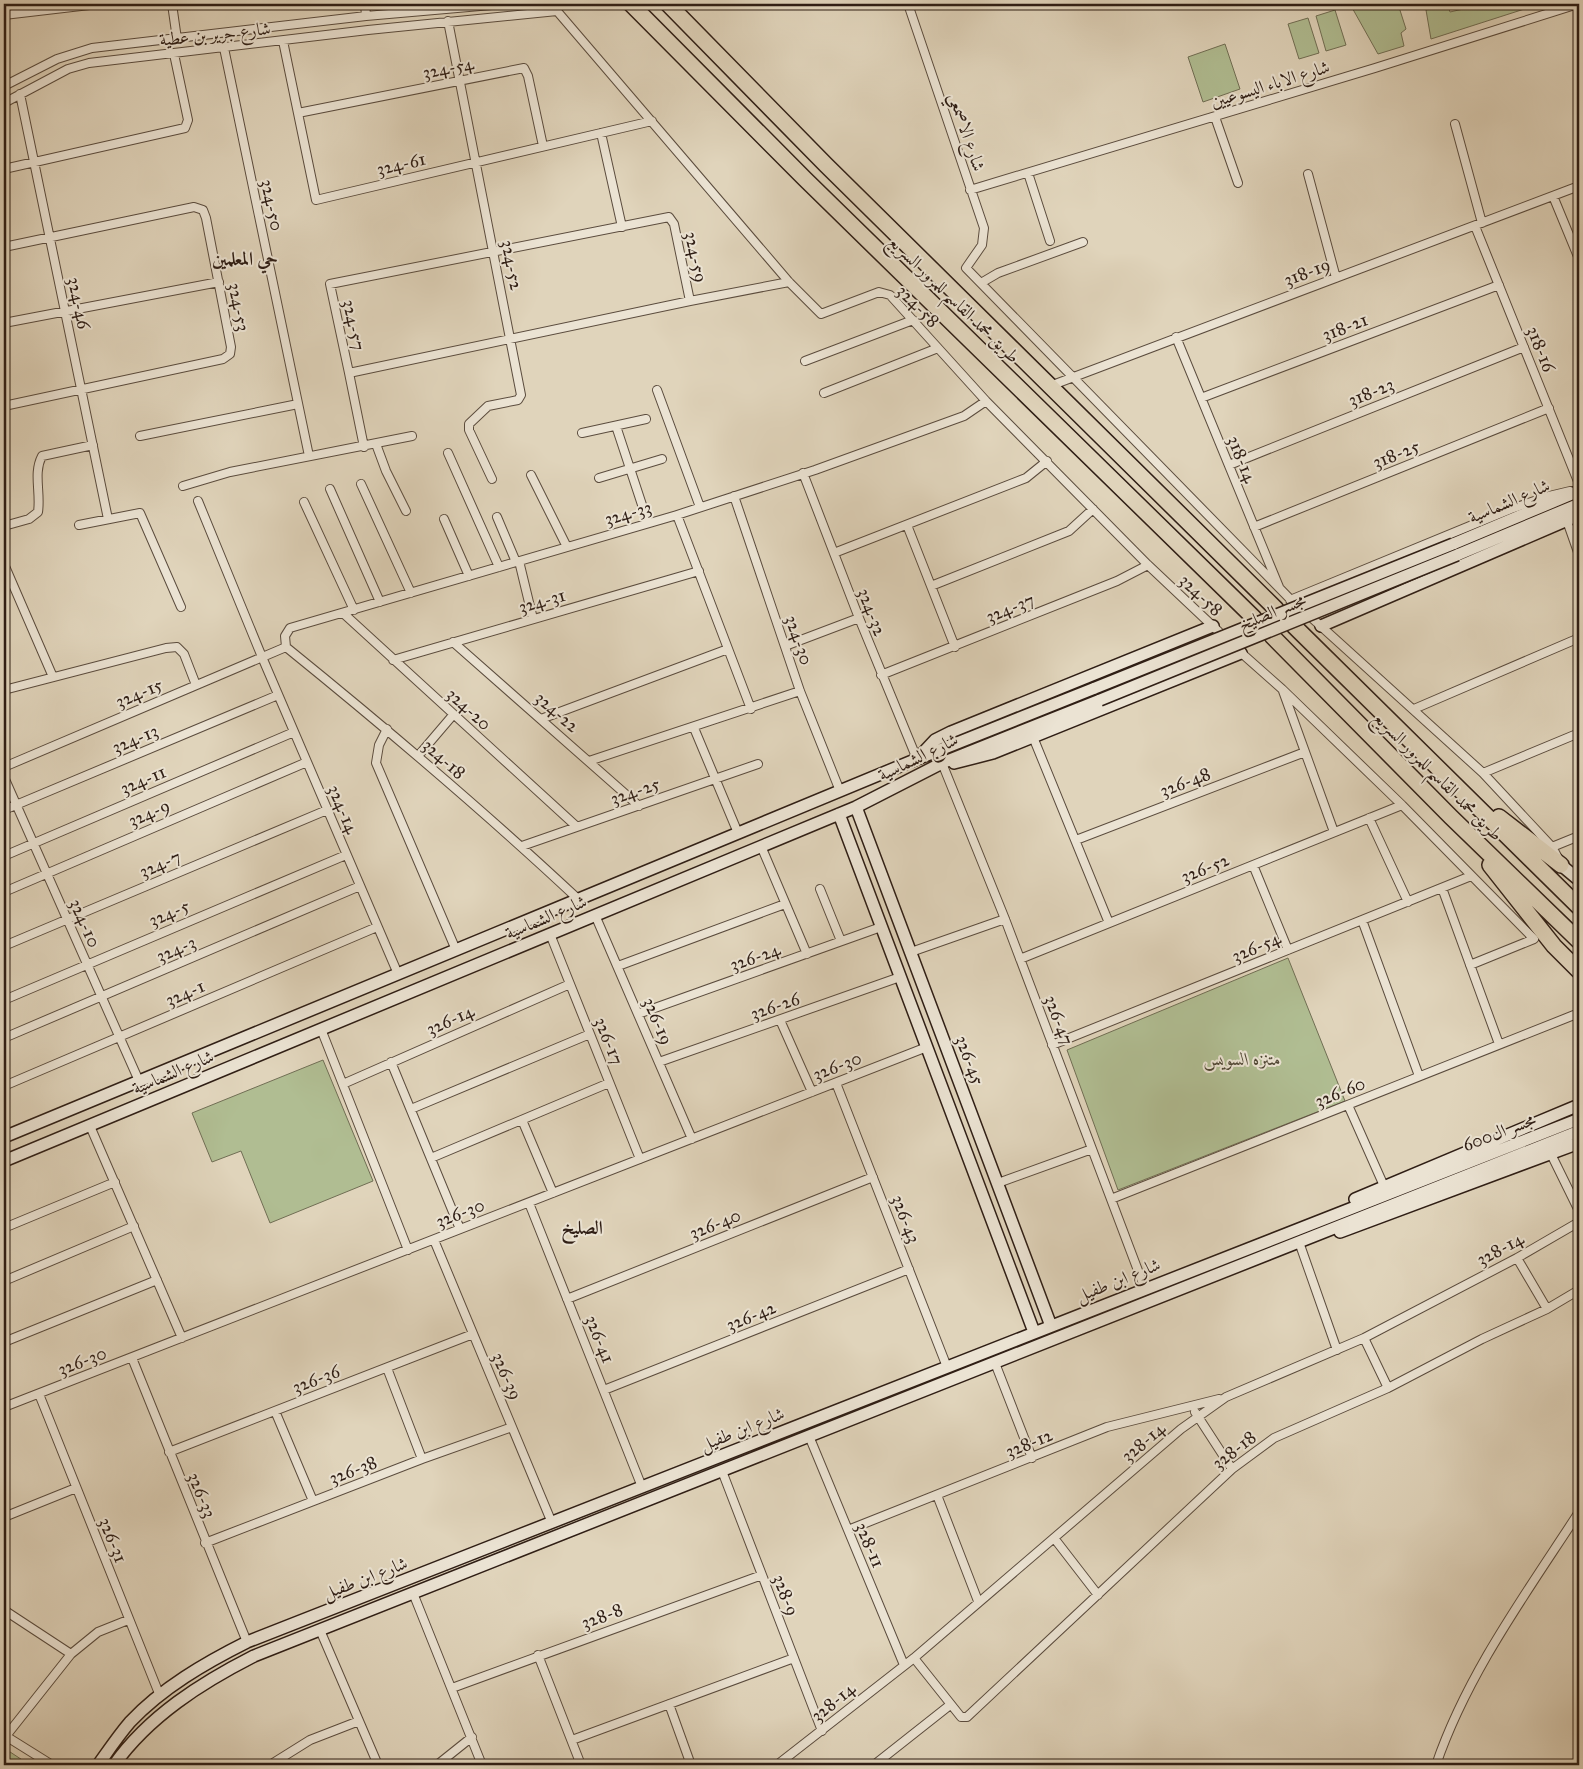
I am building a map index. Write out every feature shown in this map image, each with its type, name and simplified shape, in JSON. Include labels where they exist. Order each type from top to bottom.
[{"type":"highway","name":"طريق محمد القاسم للمرور السريع","points":[[631,4],[805,179],[1254,618]]},
{"type":"highway","name":"طريق محمد القاسم للمرور السريع","points":[[668,4],[826,165],[1276,609]]},
{"type":"highway","name":"طريق محمد القاسم للمرور السريع","points":[[1294,626],[1579,907]]},
{"type":"highway","name":"طريق محمد القاسم للمرور السريع","points":[[1272,636],[1451,817],[1579,940]]},
{"type":"highway","points":[[1447,778],[1561,865]]},
{"type":"highway","points":[[1451,817],[1554,946],[1579,972]]},
{"type":"street","points":[[4,16],[98,4]]},
{"type":"street","points":[[172,4],[177,39]]},
{"type":"street","points":[[365,4],[366,16]]},
{"type":"street","name":"شارع جرير بن عطية","points":[[4,86],[73,52],[113,45],[366,16],[503,4]]},
{"type":"street","name":"324-58","points":[[551,4],[789,282],[821,314],[879,292],[890,295],[986,402],[1148,565],[1216,629]]},
{"type":"street","name":"شارع الاصمعي","points":[[908,4],[984,228],[982,245],[966,268],[981,283]]},
{"type":"street","name":"شارع الاباء اليسوعيين","points":[[970,190],[1215,117],[1578,4]]},
{"type":"street","name":"شارع جرير بن عطية","points":[[4,102],[68,69],[89,63],[557,11]]},
{"type":"street","points":[[334,20],[338,34]]},
{"type":"street","name":"324-52","points":[[448,22],[521,395],[518,400],[488,406],[469,424],[469,430],[492,479]]},
{"type":"street","name":"324-61","points":[[283,41],[316,200],[652,121]]},
{"type":"street","points":[[113,45],[115,60]]},
{"type":"street","name":"324-50","points":[[224,48],[309,456]]},
{"type":"street","points":[[4,169],[185,128],[188,120],[174,54]]},
{"type":"street","name":"324-54","points":[[298,113],[524,68],[528,76],[543,146]]},
{"type":"street","name":"324-46","points":[[20,94],[108,518]]},
{"type":"street","points":[[1215,117],[1238,183]]},
{"type":"street","name":"318-16","points":[[1455,124],[1479,224],[1499,285],[1579,484]]},
{"type":"street","points":[[601,133],[622,227]]},
{"type":"street","points":[[1028,174],[1050,241]]},
{"type":"street","points":[[1308,174],[1336,278]]},
{"type":"street","name":"318-19","points":[[1050,386],[1579,186]]},
{"type":"street","points":[[1553,196],[1579,259]]},
{"type":"street","name":"324-53","points":[[50,237],[194,207],[202,210],[206,218],[231,347],[230,354],[223,359],[82,390]]},
{"type":"street","name":"324-59","points":[[494,252],[669,217],[674,224],[690,301],[511,338]]},
{"type":"street","points":[[4,247],[50,237]]},
{"type":"street","points":[[1083,242],[998,273],[981,283],[1281,592],[1292,601],[1511,510],[1549,496],[1579,490]]},
{"type":"street","name":"324-57","points":[[494,252],[330,284],[349,373],[511,338]]},
{"type":"street","points":[[4,323],[219,282]]},
{"type":"street","points":[[690,301],[789,282]]},
{"type":"street","name":"318-21","points":[[1201,398],[1499,285]]},
{"type":"street","points":[[805,361],[913,320]]},
{"type":"street","name":"318-14","points":[[1176,337],[1281,592]]},
{"type":"street","name":"318-23","points":[[1229,465],[1524,347]]},
{"type":"street","points":[[824,393],[938,348]]},
{"type":"street","points":[[349,373],[364,447]]},
{"type":"street","points":[[4,406],[82,390]]},
{"type":"street","points":[[657,390],[700,507]]},
{"type":"street","name":"324-33","points":[[286,646],[285,636],[290,628],[677,515],[964,416],[986,402]]},
{"type":"street","points":[[140,436],[298,404]]},
{"type":"street","name":"318-25","points":[[1254,527],[1549,408]]},
{"type":"street","points":[[582,433],[646,418]]},
{"type":"street","points":[[616,426],[648,523]]},
{"type":"street","points":[[183,486],[230,472],[412,436]]},
{"type":"street","points":[[376,444],[386,471],[406,510]]},
{"type":"street","points":[[4,526],[29,519],[38,512],[40,498],[37,466],[42,456],[93,446]]},
{"type":"street","points":[[448,453],[498,567]]},
{"type":"street","points":[[599,478],[662,459]]},
{"type":"street","points":[[834,553],[1026,478],[1047,462]]},
{"type":"street","name":"324-32","points":[[803,473],[881,676],[917,759]]},
{"type":"street","points":[[531,475],[567,547]]},
{"type":"street","points":[[360,484],[411,593]]},
{"type":"street","points":[[330,489],[380,602]]},
{"type":"street","name":"شارع الشماسية","points":[[1455,550],[1579,490]]},
{"type":"street","name":"324-30","points":[[734,496],[800,691],[840,791]]},
{"type":"street","name":"324-14","points":[[198,501],[278,695],[398,974]]},
{"type":"street","points":[[304,502],[354,610]]},
{"type":"street","name":"شارع الشماسية","points":[[1455,550],[1579,504]]},
{"type":"street","points":[[931,586],[1069,531],[1093,509]]},
{"type":"street","points":[[79,525],[140,513],[181,607]]},
{"type":"street","points":[[677,515],[751,709]]},
{"type":"street","points":[[1579,515],[1317,622],[1483,772],[1552,847],[1561,865],[1579,880]]},
{"type":"street","points":[[497,517],[518,562],[533,619]]},
{"type":"street","points":[[444,519],[469,576]]},
{"type":"street","points":[[1566,521],[1579,555]]},
{"type":"street","points":[[907,525],[955,647]]},
{"type":"street","name":"مجسر الصليخ","points":[[1095,688],[1455,550]]},
{"type":"street","name":"مجسر الصليخ","points":[[1100,700],[1455,550]]},
{"type":"street","points":[[4,564],[53,677]]},
{"type":"street","name":"324-37","points":[[881,676],[1117,581],[1148,565]]},
{"type":"street","name":"324-31","points":[[393,660],[699,571]]},
{"type":"street","name":"324-20","points":[[343,613],[576,826]]},
{"type":"street","points":[[785,646],[858,618]]},
{"type":"street","points":[[917,759],[936,740],[951,732],[1216,629]]},
{"type":"street","points":[[1414,709],[1579,638]]},
{"type":"street","name":"324-22","points":[[453,642],[639,806]]},
{"type":"street","name":"324-15","points":[[4,767],[286,646]]},
{"type":"street","name":"324-18","points":[[286,646],[522,846],[578,899]]},
{"type":"street","points":[[4,690],[166,648],[177,647],[184,654],[196,685]]},
{"type":"street","points":[[541,718],[728,649]]},
{"type":"street","points":[[942,763],[981,758],[1239,651],[1282,689],[1402,804],[1534,939],[1470,965]]},
{"type":"street","name":"شارع الشماسية","points":[[8,1135],[917,759],[1095,688]]},
{"type":"street","points":[[1282,689],[1334,832]]},
{"type":"street","points":[[589,761],[694,728],[800,691]]},
{"type":"street","name":"324-13","points":[[4,810],[278,695]]},
{"type":"street","name":"شارع الشماسية","points":[[4,1161],[856,807],[942,763],[1100,700]]},
{"type":"street","points":[[418,756],[454,715]]},
{"type":"street","points":[[694,728],[738,833]]},
{"type":"street","points":[[387,730],[379,745],[376,763],[456,950]]},
{"type":"street","name":"324-11","points":[[4,856],[294,732]]},
{"type":"street","points":[[1483,772],[1579,733]]},
{"type":"street","points":[[1033,737],[1109,923]]},
{"type":"street","name":"326-48","points":[[1076,840],[1305,752]]},
{"type":"street","name":"324-9","points":[[4,892],[307,762]]},
{"type":"street","name":"326-47","points":[[942,763],[1005,919],[1145,1289]]},
{"type":"street","name":"324-25","points":[[522,846],[758,764]]},
{"type":"street","name":"324-10","points":[[4,777],[140,1081]]},
{"type":"street","name":"326-52","points":[[1020,959],[1402,804]]},
{"type":"street","name":"326-45","points":[[856,807],[1051,1326]]},
{"type":"street","name":"324-7","points":[[4,946],[327,810]]},
{"type":"street","name":"326-45","points":[[839,814],[1034,1332]]},
{"type":"street","points":[[1369,818],[1408,902]]},
{"type":"street","points":[[1552,847],[1579,836]]},
{"type":"street","points":[[761,846],[807,954]]},
{"type":"street","name":"324-5","points":[[4,1000],[346,854]]},
{"type":"street","points":[[1253,865],[1288,950]]},
{"type":"street","name":"326-54","points":[[1052,1045],[1471,876]]},
{"type":"street","name":"324-3","points":[[4,1038],[360,886]]},
{"type":"street","points":[[1442,888],[1499,1044]]},
{"type":"street","points":[[820,889],[841,941]]},
{"type":"street","points":[[618,966],[785,904]]},
{"type":"street","name":"326-19","points":[[596,915],[692,1139]]},
{"type":"street","points":[[911,952],[1005,919]]},
{"type":"street","points":[[1362,920],[1419,1076]]},
{"type":"street","name":"324-1","points":[[4,1086],[377,927]]},
{"type":"street","name":"326-24","points":[[638,1014],[882,927]]},
{"type":"street","points":[[504,930],[512,950]]},
{"type":"street","name":"326-17","points":[[550,934],[640,1159]]},
{"type":"street","name":"326-26","points":[[659,1062],[900,977]]},
{"type":"street","name":"326-14","points":[[342,1084],[570,984]]},
{"type":"street","name":"326-60","points":[[1111,1199],[1579,1012]]},
{"type":"street","points":[[780,1020],[812,1092]]},
{"type":"street","points":[[321,1029],[408,1250]]},
{"type":"street","points":[[411,1110],[590,1034]]},
{"type":"street","name":"326-30","points":[[4,1408],[927,1047]]},
{"type":"street","points":[[391,1062],[460,1229]]},
{"type":"street","name":"326-43","points":[[836,1082],[947,1367]]},
{"type":"street","points":[[431,1158],[609,1083]]},
{"type":"street","points":[[1348,1105],[1384,1186]]},
{"type":"street","points":[[1293,1230],[1316,1216],[1384,1186],[1579,1105]]},
{"type":"street","name":"مجسر ال600","points":[[1432,1177],[1579,1119]]},
{"type":"street","points":[[522,1120],[553,1193]]},
{"type":"street","points":[[90,1126],[182,1338]]},
{"type":"street","name":"مجسر ال600","points":[[1436,1188],[1579,1131]]},
{"type":"street","points":[[8,1135],[22,1154]]},
{"type":"street","points":[[1337,1350],[1299,1242],[1360,1226],[1579,1143]]},
{"type":"street","points":[[998,1183],[1092,1149]]},
{"type":"street","points":[[1551,1154],[1579,1211]]},
{"type":"street","name":"326-40","points":[[567,1299],[873,1177]]},
{"type":"street","name":"شارع ابن طفيل","points":[[98,1765],[131,1722],[160,1696],[202,1667],[247,1642],[1432,1177]]},
{"type":"street","points":[[4,1228],[115,1182]]},
{"type":"street","name":"شارع ابن طفيل","points":[[114,1765],[148,1726],[204,1683],[254,1656],[1436,1188]]},
{"type":"street","name":"326-41","points":[[529,1203],[642,1487]]},
{"type":"street","name":"328-14","points":[[777,1765],[914,1658],[978,1601],[1199,1416],[1226,1397],[1364,1338],[1518,1258],[1579,1222]]},
{"type":"street","points":[[4,1281],[134,1226]]},
{"type":"street","name":"326-39","points":[[434,1240],[552,1523]]},
{"type":"street","points":[[1518,1258],[1547,1309]]},
{"type":"street","name":"326-42","points":[[604,1390],[909,1269]]},
{"type":"street","points":[[4,1342],[157,1280]]},
{"type":"street","name":"328-18","points":[[950,1705],[964,1718],[1232,1469],[1274,1438],[1388,1388],[1482,1339],[1547,1309],[1579,1290]]},
{"type":"street","points":[[1028,1317],[1038,1317],[1046,1310]]},
{"type":"street","name":"326-36","points":[[169,1452],[473,1334]]},
{"type":"street","points":[[1364,1338],[1388,1388]]},
{"type":"street","name":"326-33","points":[[132,1358],[205,1543],[247,1642]]},
{"type":"street","points":[[995,1363],[1032,1458]]},
{"type":"street","points":[[387,1368],[422,1459]]},
{"type":"street","name":"326-31","points":[[39,1394],[160,1696]]},
{"type":"street","name":"328-12","points":[[848,1530],[1108,1427],[1226,1397]]},
{"type":"street","points":[[1190,1407],[1199,1416],[1232,1469]]},
{"type":"street","points":[[275,1410],[313,1501]]},
{"type":"street","name":"326-38","points":[[205,1543],[422,1459],[512,1427]]},
{"type":"street","name":"328-11","points":[[809,1436],[904,1665]]},
{"type":"street","name":"328-9","points":[[722,1471],[822,1730]]},
{"type":"street","points":[[676,1474],[681,1487]]},
{"type":"street","points":[[4,1517],[76,1488]]},
{"type":"street","points":[[937,1495],[978,1601]]},
{"type":"street","points":[[1436,1765],[1446,1736],[1483,1663],[1579,1512]]},
{"type":"street","points":[[1054,1538],[1098,1595]]},
{"type":"street","name":"328-8","points":[[452,1688],[538,1655],[762,1575]]},
{"type":"street","points":[[413,1593],[482,1765]]},
{"type":"street","points":[[360,1598],[365,1613]]},
{"type":"street","points":[[4,1610],[70,1654]]},
{"type":"street","points":[[52,1765],[5,1736],[70,1654],[98,1632],[128,1620]]},
{"type":"street","points":[[320,1630],[378,1765]]},
{"type":"street","points":[[538,1655],[581,1765]]},
{"type":"street","points":[[572,1740],[794,1658]]},
{"type":"street","points":[[874,1765],[950,1705],[914,1658]]},
{"type":"street","points":[[669,1704],[691,1765]]},
{"type":"street","points":[[270,1765],[310,1740],[359,1721]]},
{"type":"street","points":[[437,1765],[472,1737]]},
{"type":"green space","points":[[1350,4],[1398,4],[1406,29],[1401,33],[1404,46],[1378,54]]},
{"type":"green space","points":[[1447,4],[1450,12],[1485,4],[1540,4],[1431,39],[1426,10]]},
{"type":"green space","points":[[1335,10],[1346,45],[1326,51],[1316,16]]},
{"type":"green space","points":[[1308,18],[1319,53],[1299,59],[1288,24]]},
{"type":"green space","points":[[1225,44],[1240,89],[1203,102],[1188,57]]},
{"type":"green space","name":"متنزه السويس","points":[[1288,958],[1345,1101],[1118,1190],[1067,1050]]},
{"type":"green space","points":[[323,1060],[373,1181],[270,1223],[241,1151],[212,1162],[192,1113]]},
{"type":"green space","points":[[4,1748],[30,1765],[4,1765]]},
{"type":"district","name":"حي المعلمين","points":[[245,258]]},
{"type":"district","name":"الصليخ","points":[[582,1227]]}]
